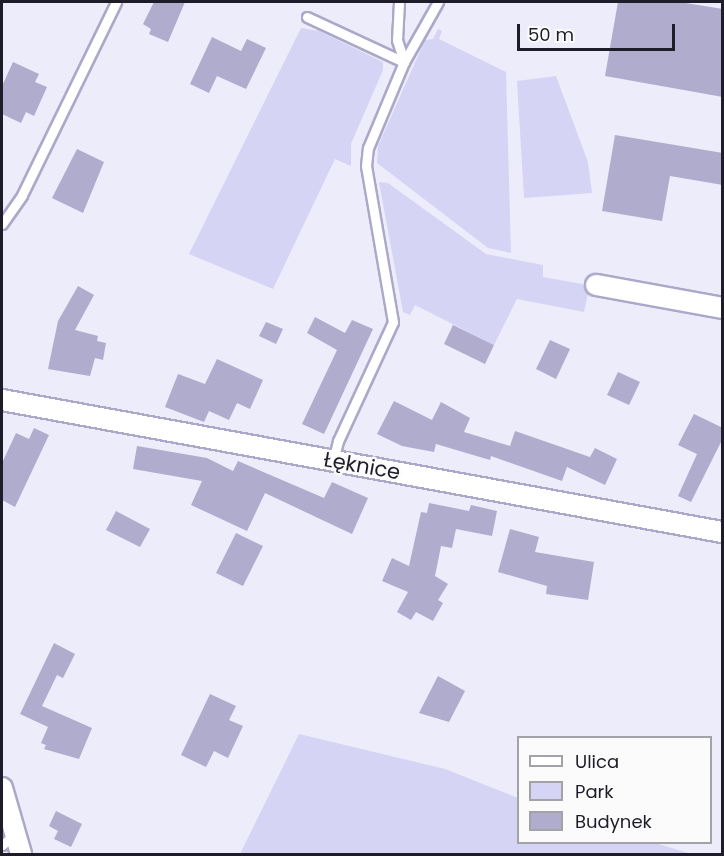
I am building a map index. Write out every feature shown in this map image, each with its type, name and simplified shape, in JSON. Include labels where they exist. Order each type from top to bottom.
[{"type":"street","points":[[596,285],[723,308]]},
{"type":"street","name":"Łęknice","points":[[2,400],[723,532]]},
{"type":"street","points":[[2,788],[8,840],[21,855]]},
{"type":"lane","points":[[2,224],[22,195],[116,2]]},
{"type":"lane","points":[[399,2],[397,40],[404,62]]},
{"type":"lane","points":[[333,461],[338,441],[393,322],[366,157],[404,62],[438,2]]},
{"type":"lane","points":[[307,17],[404,62]]},
{"type":"green space","points":[[301,28],[319,31],[383,62],[383,70],[351,144],[351,166],[335,159],[273,289],[189,254]]},
{"type":"green space","points":[[438,29],[442,31],[439,39],[506,72],[511,253],[488,248],[377,163],[378,146],[425,40],[433,39]]},
{"type":"green space","points":[[556,76],[588,162],[592,193],[524,198],[517,81]]},
{"type":"green space","points":[[379,182],[388,183],[486,254],[543,265],[543,277],[582,284],[589,289],[584,312],[517,299],[494,345],[415,305],[410,315],[403,312]]},
{"type":"green space","points":[[299,734],[445,769],[517,798],[517,844],[658,844],[692,854],[240,854]]},
{"type":"building","points":[[154,2],[185,2],[168,42],[149,34],[151,29],[143,24]]},
{"type":"building","points":[[618,2],[679,2],[723,9],[723,97],[605,76]]},
{"type":"building","points":[[212,37],[241,51],[247,39],[266,48],[246,89],[217,76],[209,93],[190,84]]},
{"type":"building","points":[[13,62],[39,74],[35,82],[47,87],[34,116],[26,112],[21,123],[2,114],[2,86]]},
{"type":"building","points":[[615,135],[723,153],[723,185],[670,176],[662,221],[602,211]]},
{"type":"building","points":[[77,149],[104,162],[83,213],[52,198]]},
{"type":"building","points":[[78,286],[94,295],[75,330],[98,336],[97,341],[106,343],[103,360],[95,358],[90,376],[48,369],[58,321]]},
{"type":"building","points":[[315,317],[345,333],[352,320],[373,329],[324,434],[302,424],[337,350],[307,333]]},
{"type":"building","points":[[266,322],[283,329],[276,344],[259,336]]},
{"type":"building","points":[[453,325],[494,345],[485,364],[444,344]]},
{"type":"building","points":[[550,340],[570,349],[556,379],[536,369]]},
{"type":"building","points":[[217,359],[263,380],[250,409],[237,403],[229,420],[209,411],[204,422],[165,407],[178,374],[205,384]]},
{"type":"building","points":[[618,372],[640,382],[629,405],[607,395]]},
{"type":"building","points":[[394,401],[432,420],[441,402],[470,418],[464,432],[510,446],[515,431],[590,457],[595,448],[617,459],[605,485],[567,467],[562,481],[491,456],[490,460],[436,444],[434,452],[402,446],[377,434]]},
{"type":"building","points":[[694,414],[723,428],[723,438],[691,502],[678,496],[697,454],[678,445]]},
{"type":"building","points":[[34,428],[49,435],[15,507],[2,500],[2,463],[16,433],[29,439]]},
{"type":"building","points":[[137,446],[207,458],[233,471],[238,461],[324,498],[332,482],[368,498],[352,534],[265,493],[247,531],[191,505],[202,481],[133,469]]},
{"type":"building","points":[[429,503],[469,511],[471,505],[497,511],[492,536],[456,529],[452,548],[441,546],[435,576],[448,584],[438,600],[443,603],[433,621],[416,612],[411,620],[397,612],[408,592],[382,581],[392,558],[409,566],[421,512],[427,513]]},
{"type":"building","points":[[116,511],[150,529],[140,547],[106,530]]},
{"type":"building","points":[[510,529],[539,537],[535,552],[594,562],[588,600],[546,594],[547,586],[498,572]]},
{"type":"building","points":[[236,533],[263,546],[243,586],[216,573]]},
{"type":"building","points":[[54,643],[75,654],[63,678],[57,675],[42,706],[92,728],[79,759],[44,749],[46,745],[41,743],[48,727],[20,714]]},
{"type":"building","points":[[438,676],[465,691],[449,722],[419,713]]},
{"type":"building","points":[[210,694],[236,706],[229,720],[243,726],[228,758],[214,751],[206,767],[181,755]]},
{"type":"building","points":[[56,811],[82,824],[71,847],[54,839],[58,831],[49,826]]}]
